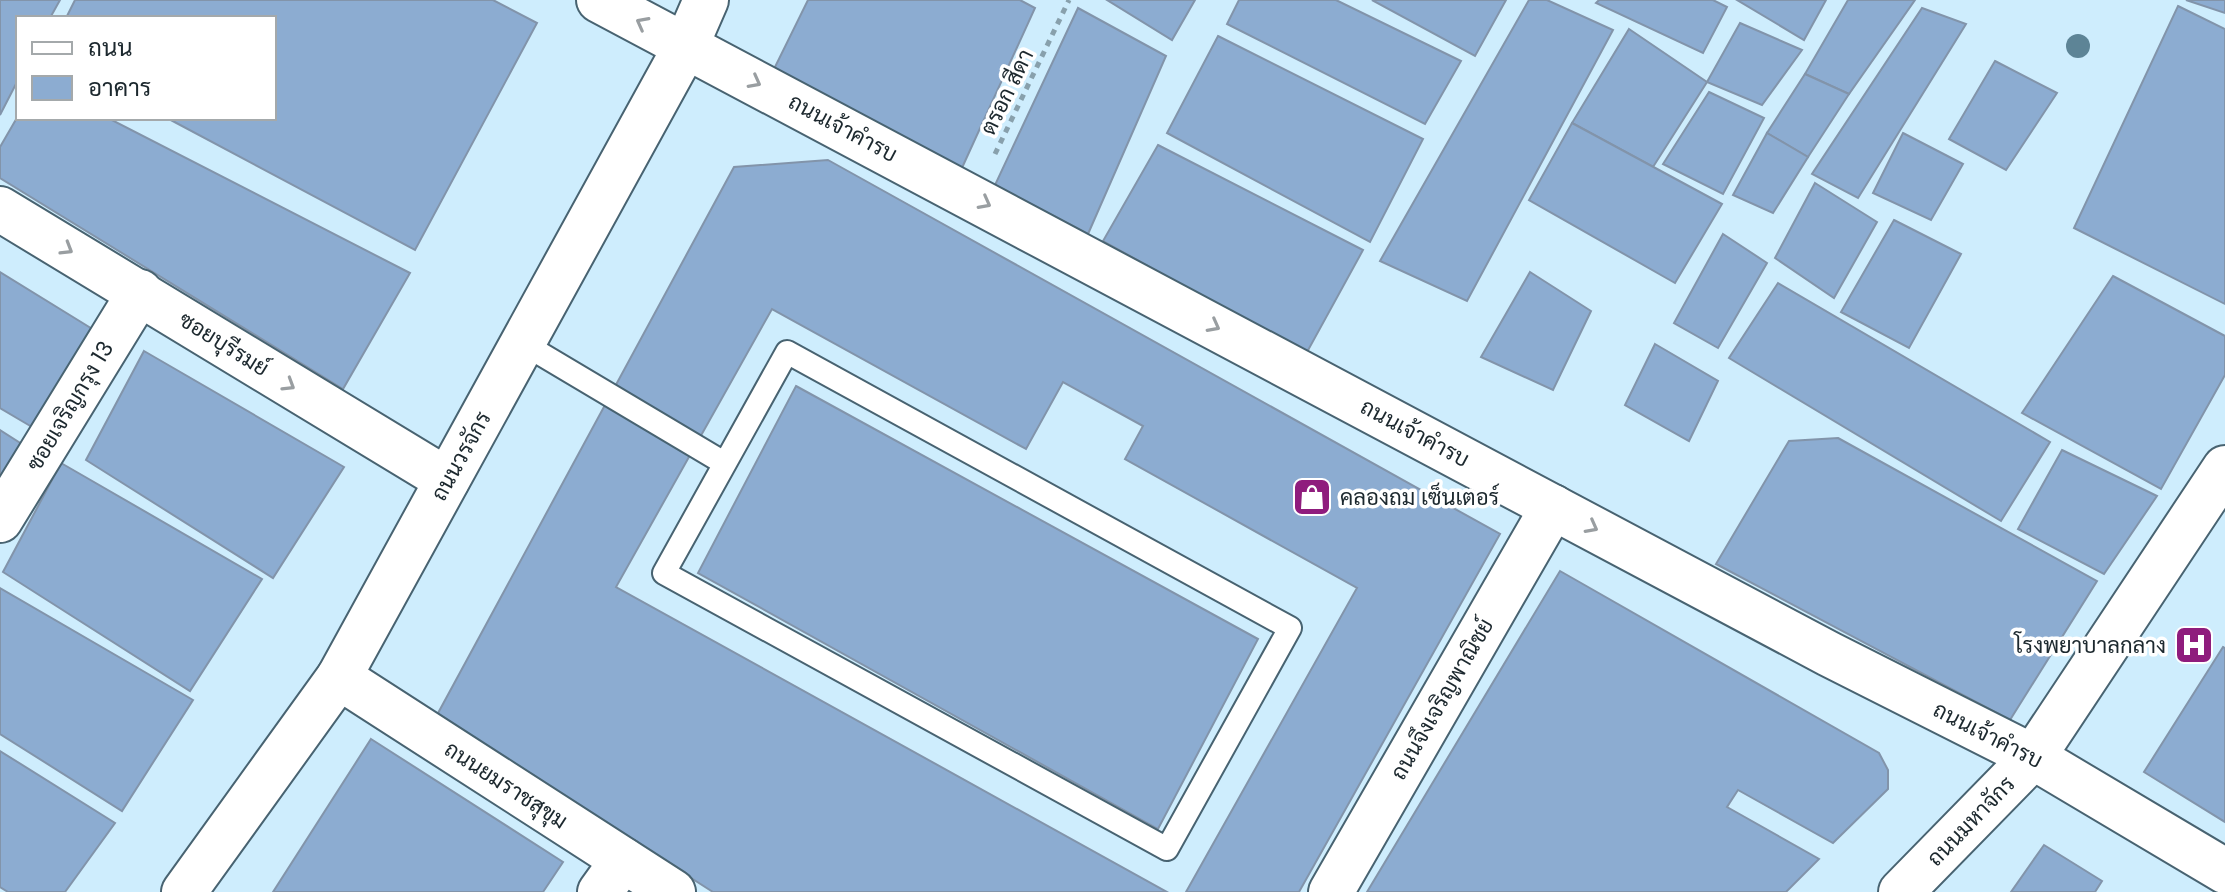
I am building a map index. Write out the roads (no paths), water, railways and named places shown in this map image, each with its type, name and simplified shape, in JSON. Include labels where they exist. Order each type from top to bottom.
[{"type":"street","name":"ถนนเจ้าคำรบ","points":[[599,0],[1815,647],[2033,757],[2225,871]]},
{"type":"street","name":"ถนนวรจักร","points":[[184,892],[339,677],[686,46],[706,0]]},
{"type":"street","name":"ซอยบุรีรมย์","points":[[0,209],[140,292],[378,441],[447,480]]},
{"type":"street","name":"ซอยเจริญกรุง 13","points":[[0,520],[140,292]]},
{"type":"street","name":"ถนนมหาจักร","points":[[1901,892],[2033,757],[2225,468]]},
{"type":"street","name":"ถนนจึงเจริญพาณิชย์","points":[[1331,892],[1553,507]]},
{"type":"street","name":"ถนนยมราชสุขุม","points":[[339,677],[611,876],[673,892]]},
{"type":"lane","points":[[524,344],[724,463]]},
{"type":"lane","points":[[787,352],[1290,628],[1167,849],[664,573],[724,463],[787,352]]},
{"type":"place","name":"คลองถม เซ็นเตอร์","points":[[1312,497]]},
{"type":"place","name":"โรงพยาบาลกลาง","points":[[2194,645]]}]
